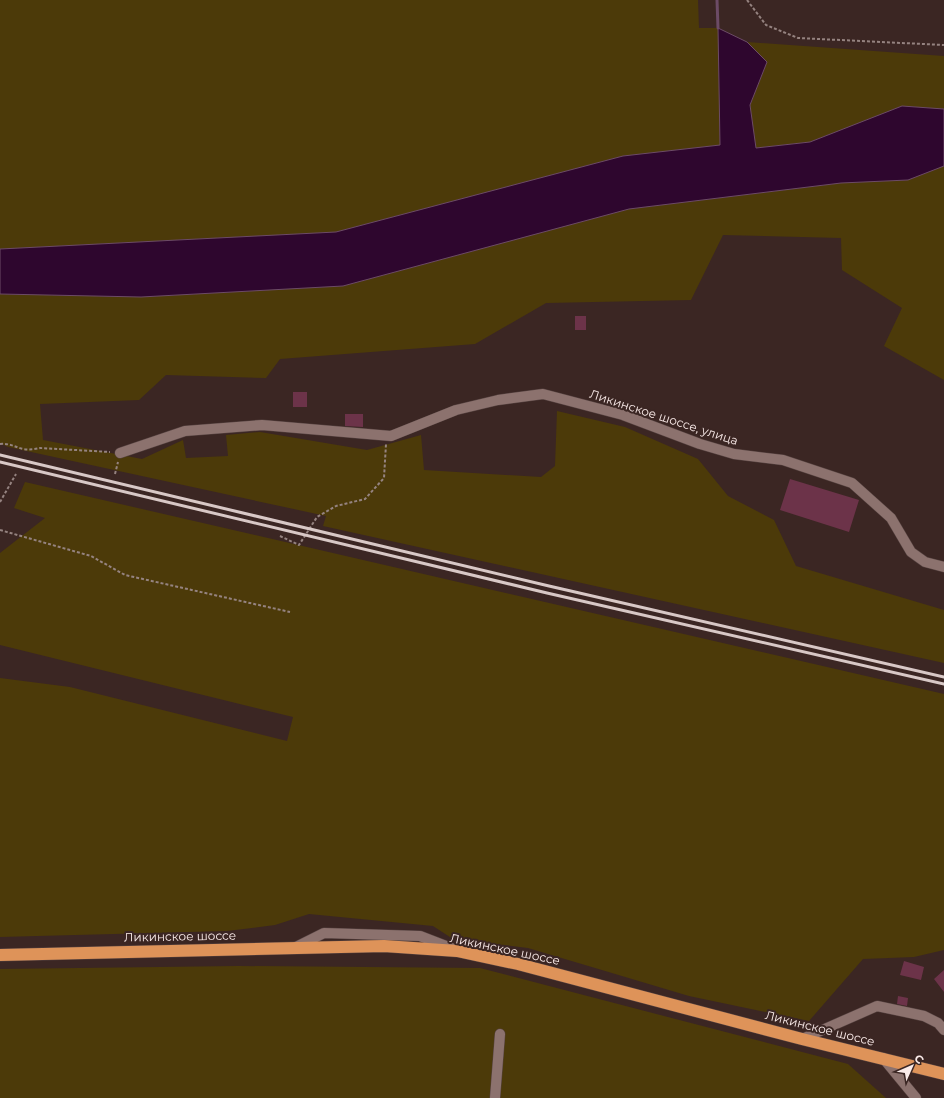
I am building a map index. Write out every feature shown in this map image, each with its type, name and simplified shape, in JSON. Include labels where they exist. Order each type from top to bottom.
[{"type":"highway","name":"Ликинское шоссе","points":[[0,955],[384,946],[457,951],[518,964],[802,1039],[944,1074]]},
{"type":"street","name":"Ликинское шоссе, улица","points":[[390,436],[456,410],[498,400],[543,394],[623,414],[700,444],[734,454],[783,460],[852,484],[891,518],[911,552],[925,562],[944,567]]},
{"type":"street","points":[[120,453],[184,431],[262,425],[390,436]]},
{"type":"street","points":[[802,1039],[877,1006],[924,1016],[938,1023],[944,1030]]},
{"type":"street","points":[[496,1098],[500,1034]]},
{"type":"street","points":[[883,1058],[916,1098]]},
{"type":"path","points":[[747,0],[766,25],[798,38],[944,45]]},
{"type":"path","points":[[280,536],[299,545],[317,517],[336,506],[366,499],[384,478],[386,445],[390,436]]},
{"type":"path","points":[[0,444],[7,443],[29,449],[40,448],[120,453],[116,474]]},
{"type":"path","points":[[0,502],[16,474]]},
{"type":"path","points":[[0,530],[91,556],[125,575],[290,612]]},
{"type":"shaded area","points":[[0,0],[698,0],[699,28],[718,28],[720,145],[623,156],[336,232],[0,249]]},
{"type":"shaded area","points":[[718,28],[747,42],[767,62],[750,105],[756,148],[810,142],[902,106],[944,109],[944,166],[908,180],[841,183],[629,209],[343,286],[141,297],[0,294],[0,249],[336,232],[623,156],[720,145]]},
{"type":"shaded area","points":[[747,42],[944,56],[944,109],[902,106],[810,142],[756,148],[750,105],[767,62]]},
{"type":"shaded area","points":[[944,166],[944,380],[884,346],[902,308],[842,270],[841,238],[723,235],[691,300],[546,303],[475,344],[280,359],[266,378],[166,375],[139,400],[40,404],[43,440],[142,459],[183,440],[186,458],[228,456],[226,435],[260,432],[367,450],[421,435],[424,470],[541,477],[555,466],[557,411],[625,427],[698,459],[728,496],[774,520],[796,566],[944,610],[944,663],[323,526],[326,516],[8,447],[0,443],[0,294],[141,297],[343,286],[629,209],[841,183],[908,180]]},
{"type":"shaded area","points":[[25,482],[944,694],[944,950],[914,957],[863,959],[809,1021],[689,996],[528,948],[453,939],[433,926],[309,914],[275,925],[227,931],[0,937],[0,678],[70,687],[287,741],[293,717],[0,645],[0,553],[45,518],[14,508]]},
{"type":"shaded area","points":[[239,966],[480,968],[848,1064],[886,1098],[0,1098],[0,969]]},
{"type":"building","points":[[575,316],[586,316],[586,330],[575,330]]},
{"type":"building","points":[[293,392],[307,392],[307,407],[293,407]]},
{"type":"building","points":[[345,414],[363,414],[363,427],[345,426]]},
{"type":"building","points":[[790,479],[859,500],[849,532],[780,510]]},
{"type":"building","points":[[904,961],[924,967],[921,980],[900,975]]},
{"type":"building","points":[[944,970],[944,992],[934,979]]},
{"type":"building","points":[[898,996],[908,998],[907,1006],[897,1004]]},
{"type":"waterway","points":[[717,0],[718,28]]},
{"type":"railway","points":[[0,455],[549,586],[944,677]]},
{"type":"railway","points":[[0,462],[547,593],[944,684]]}]
